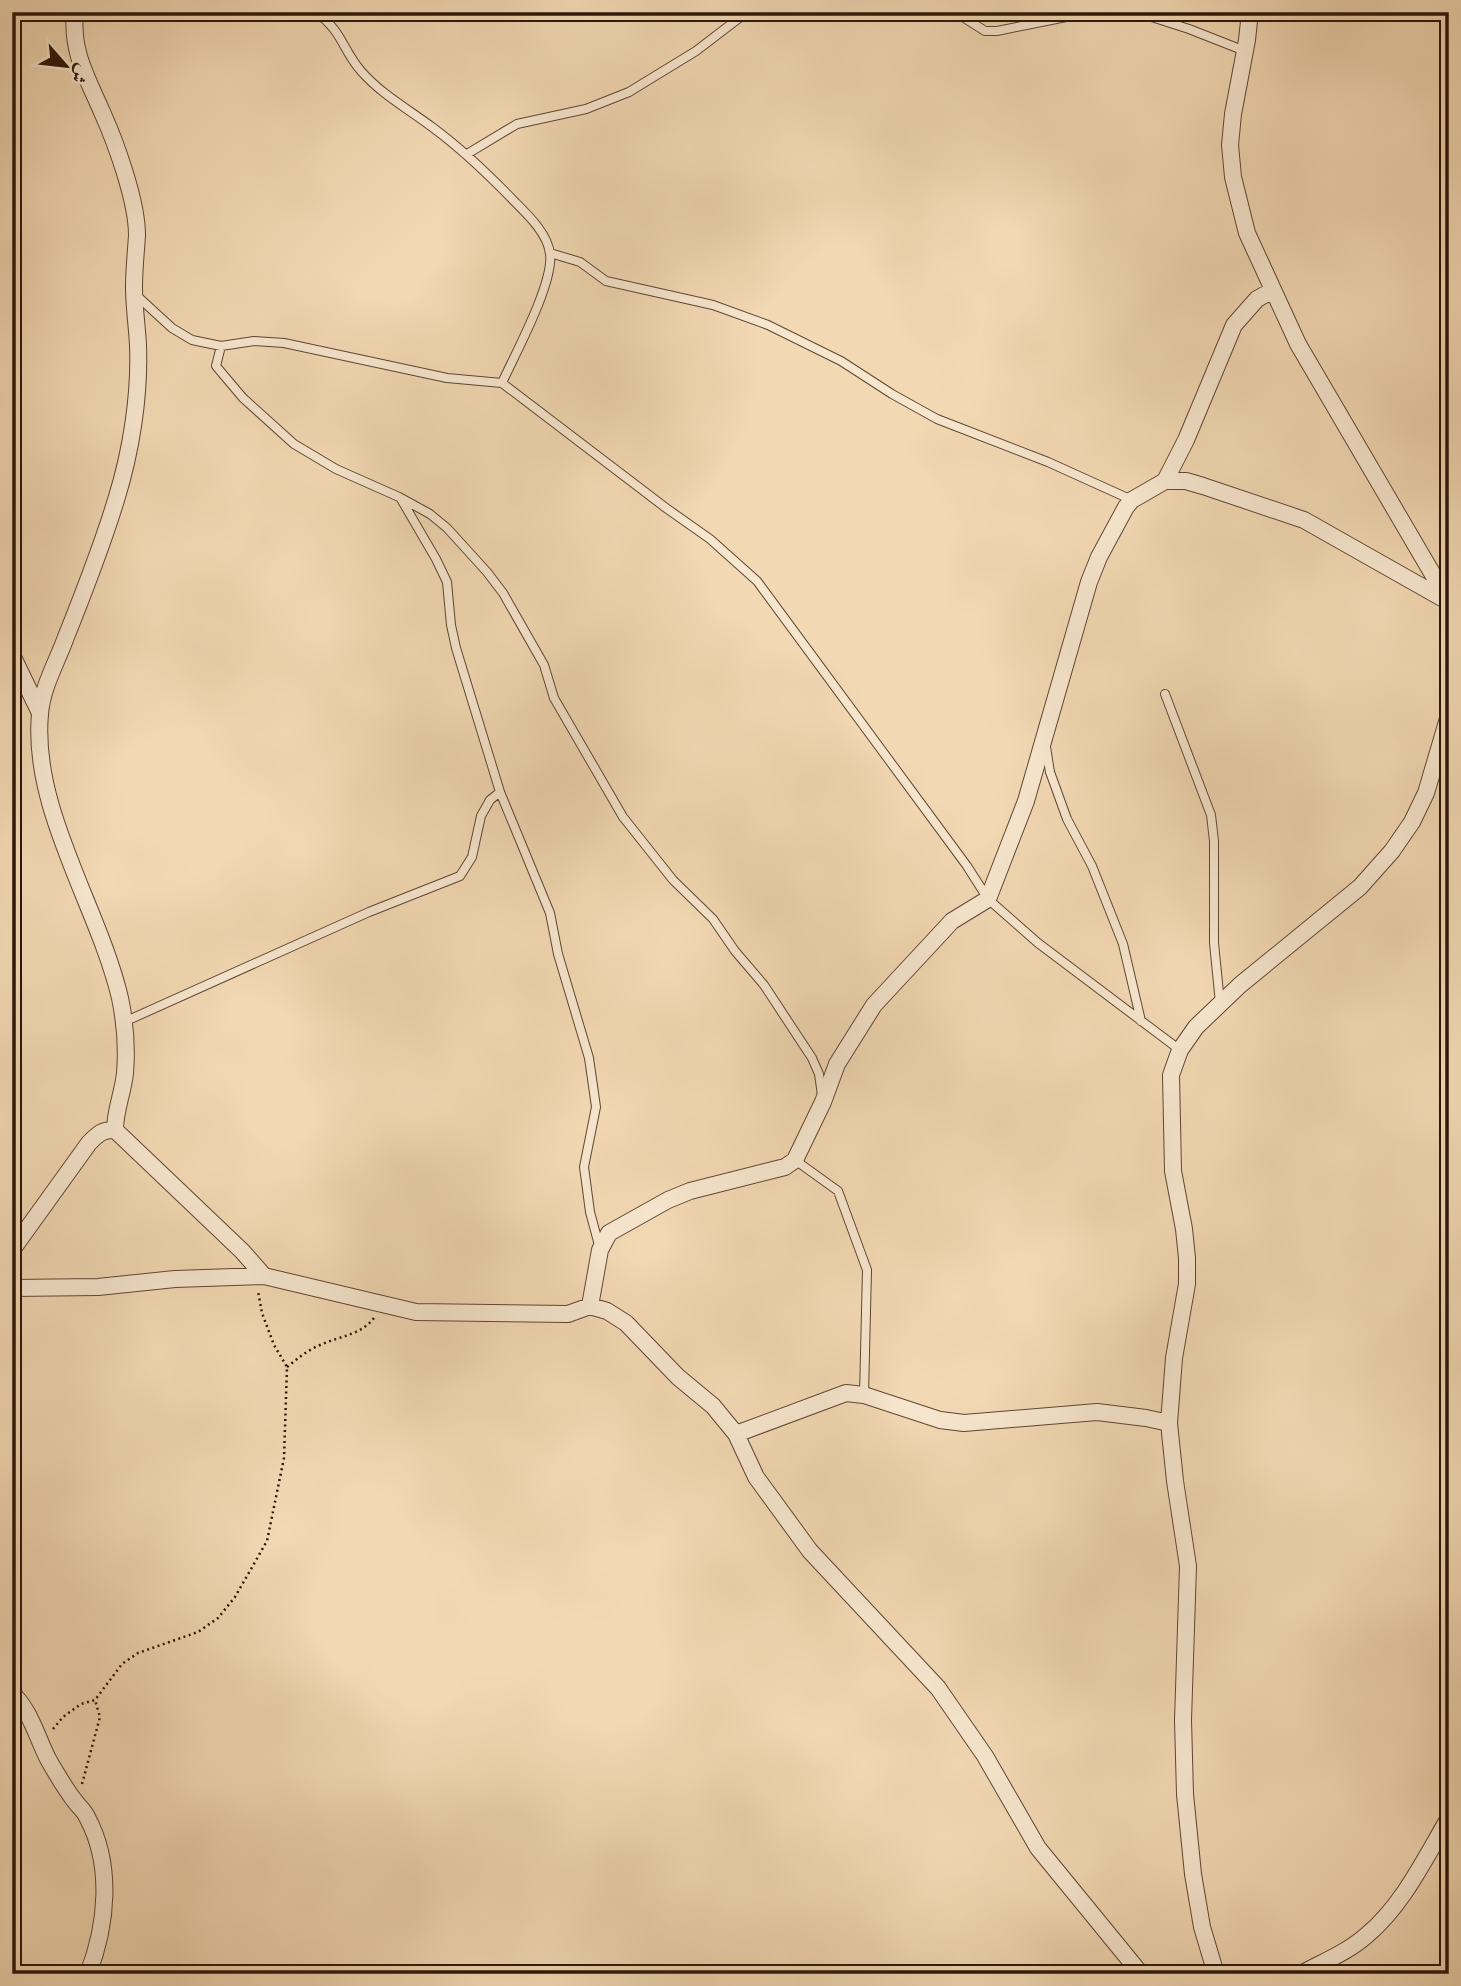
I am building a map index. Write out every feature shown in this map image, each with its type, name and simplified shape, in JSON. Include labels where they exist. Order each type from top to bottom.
[{"type":"street","points":[[75,12],[74,25],[81,68],[103,113],[135,214],[137,384],[128,454],[116,500],[47,682],[40,713],[40,750],[54,814],[120,1000],[126,1049],[124,1076],[115,1112],[116,1130],[242,1251],[264,1276]]},
{"type":"street","points":[[1250,12],[1230,145],[1233,177],[1247,233],[1298,344],[1449,602]]},
{"type":"street","points":[[1165,481],[1186,440],[1234,325],[1257,299],[1273,290]]},
{"type":"street","points":[[590,1306],[600,1250],[609,1233],[668,1200],[690,1191],[785,1167],[795,1160],[823,1102],[837,1064],[874,1005],[952,921],[988,899],[1014,835],[1045,740],[1089,582],[1099,557],[1132,500],[1165,481],[1186,481],[1203,486],[1304,520],[1449,602]]},
{"type":"street","points":[[12,655],[40,713]]},
{"type":"street","points":[[1216,1974],[1202,1927],[1193,1874],[1185,1794],[1183,1720],[1188,1566],[1169,1423],[1174,1357],[1187,1284],[1184,1229],[1173,1171],[1170,1135],[1171,1075],[1180,1050],[1196,1027],[1220,1003],[1360,887],[1392,851],[1412,822],[1426,793],[1449,715]]},
{"type":"street","points":[[12,1250],[89,1143],[100,1132],[116,1130]]},
{"type":"street","points":[[12,1288],[98,1287],[174,1279],[264,1276],[416,1312],[568,1314],[590,1306],[607,1311],[626,1323],[678,1377],[713,1406],[736,1434],[756,1477],[810,1551],[938,1688],[985,1756],[1038,1848],[1141,1974]]},
{"type":"street","points":[[736,1434],[846,1393],[864,1395],[940,1420],[964,1423],[1097,1412],[1169,1423]]},
{"type":"street","points":[[12,1693],[25,1707],[47,1756],[86,1814],[93,1831],[105,1910],[100,1938],[88,1974]]},
{"type":"street","points":[[1301,1974],[1340,1954],[1367,1935],[1394,1907],[1449,1818]]},
{"type":"lane","points":[[316,12],[338,33],[360,71],[467,154],[529,216],[548,243],[550,267],[540,297],[502,383]]},
{"type":"lane","points":[[467,154],[517,124],[586,109],[629,92],[696,51],[747,12]]},
{"type":"lane","points":[[955,12],[985,31],[997,32],[1091,12]]},
{"type":"lane","points":[[1136,12],[1245,51]]},
{"type":"lane","points":[[550,253],[580,262],[606,281],[713,305],[768,325],[841,361],[937,419],[1048,462],[1132,500]]},
{"type":"lane","points":[[134,292],[172,328],[192,340],[221,346],[270,341],[447,378],[502,383],[710,539],[757,581],[967,866],[988,899],[1038,943],[1180,1050]]},
{"type":"lane","points":[[221,346],[216,366],[243,398],[294,444],[336,469],[430,514],[447,528],[487,572],[503,593],[544,665],[554,698],[623,817],[673,880],[713,919],[735,951],[764,985],[812,1058],[819,1074],[823,1102]]},
{"type":"lane","points":[[399,497],[447,582],[450,625],[456,648],[500,792],[550,913],[558,954],[589,1058],[596,1107],[584,1167],[590,1212],[600,1250]]},
{"type":"lane","points":[[1165,694],[1211,815],[1214,841],[1214,943],[1220,1003]]},
{"type":"lane","points":[[1045,740],[1050,772],[1062,807],[1091,866],[1123,944],[1141,1021]]},
{"type":"lane","points":[[123,1023],[369,912],[460,876],[472,857],[481,816],[489,800],[500,792]]},
{"type":"lane","points":[[795,1160],[838,1191],[867,1270],[864,1395]]},
{"type":"path","points":[[41,1742],[63,1717],[82,1704],[95,1700],[122,1664],[138,1653],[198,1632],[218,1618],[235,1597],[267,1541],[284,1458],[287,1367],[274,1345],[262,1313],[258,1292],[264,1276]]},
{"type":"path","points":[[287,1367],[300,1355],[321,1344],[359,1332],[372,1321],[382,1306]]},
{"type":"path","points":[[75,1801],[88,1766],[100,1717],[95,1700]]}]
